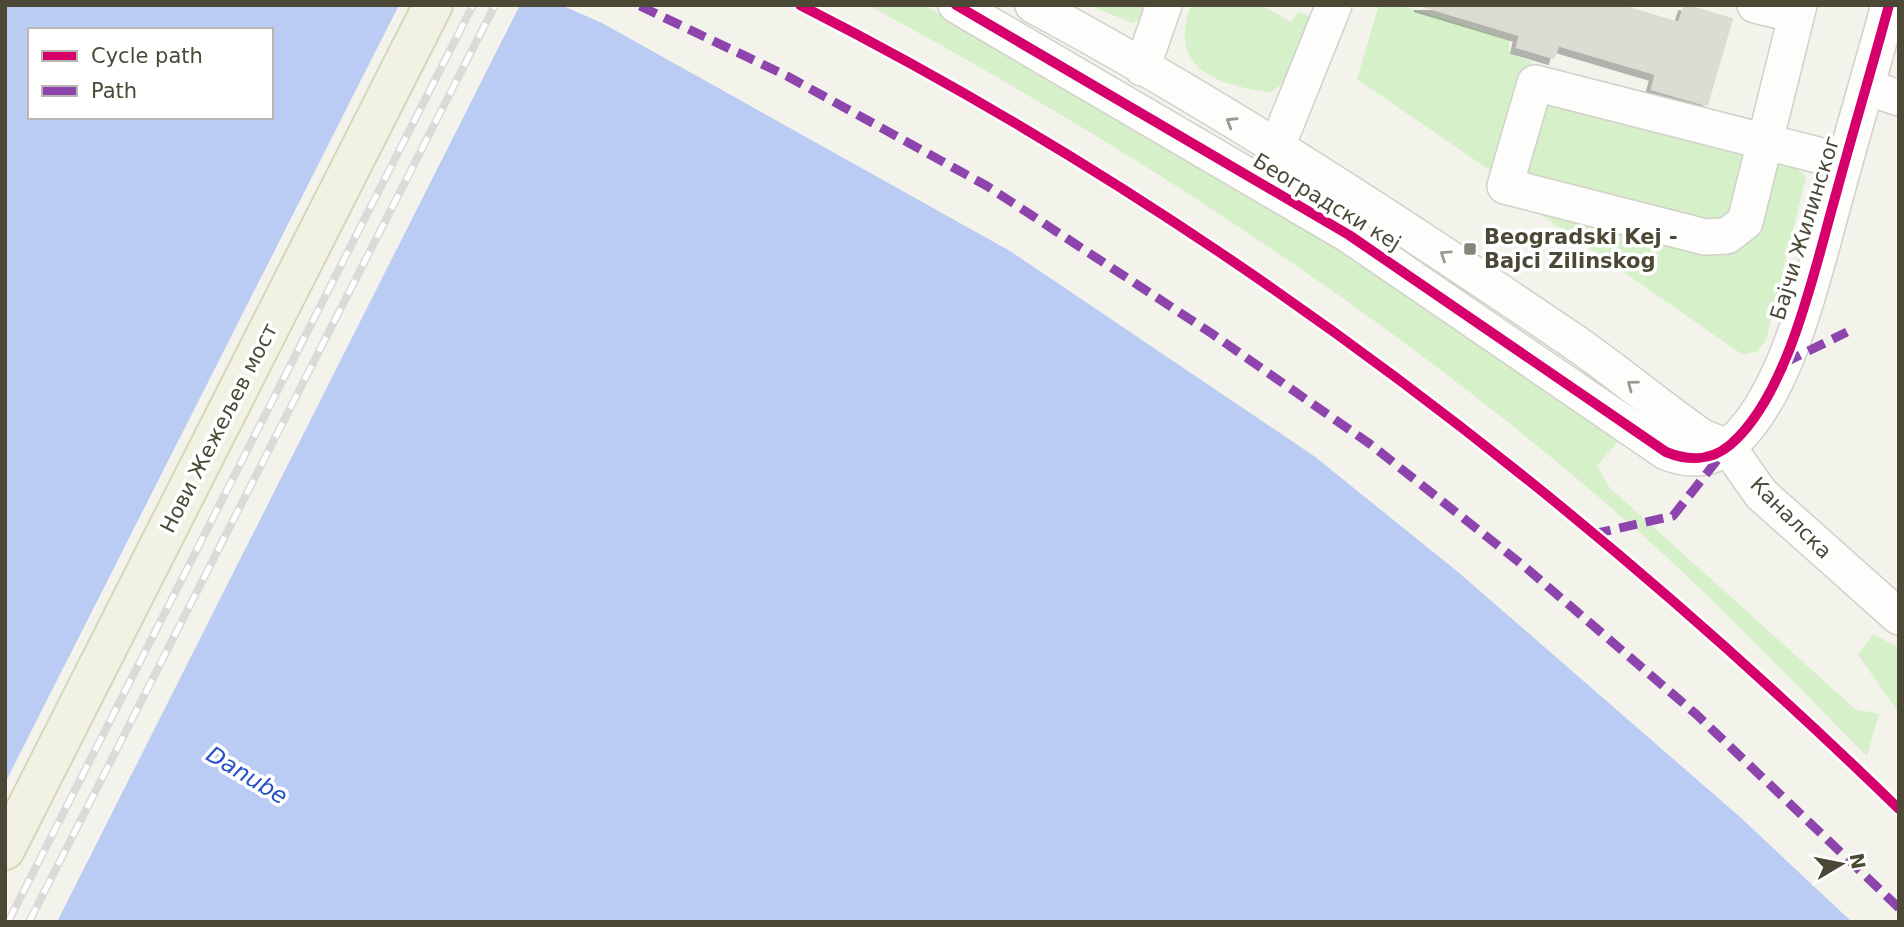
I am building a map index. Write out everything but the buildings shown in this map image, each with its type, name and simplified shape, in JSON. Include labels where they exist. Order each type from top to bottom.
[{"type":"main road","name":"Нови Жежељев мост","points":[[5,850],[433,5]]},
{"type":"street","name":"Београдски кеј","points":[[956,5],[1349,236],[1676,439]]},
{"type":"street","name":"Београдски кеј","points":[[1033,5],[1276,149],[1564,335],[1676,439]]},
{"type":"street","points":[[1142,68],[1164,5]]},
{"type":"street","points":[[1276,149],[1334,5]]},
{"type":"street","points":[[1755,5],[1797,10],[1766,141],[1745,222],[1727,236],[1705,237],[1505,186],[1535,83],[1766,141],[1845,162]]},
{"type":"street","name":"Бајчи Жилинског","points":[[1728,447],[1747,429],[1784,363],[1889,5]]},
{"type":"street","points":[[1866,87],[1899,98]]},
{"type":"street","points":[[1676,439],[1684,459],[1708,457],[1728,447]]},
{"type":"street","name":"Каналска","points":[[1728,447],[1761,494],[1899,617]]},
{"type":"street","name":"Каналска","points":[[1862,583],[1899,601]]},
{"type":"green space","points":[[868,5],[924,5],[1176,151],[1360,261],[1504,358],[1618,441],[1597,466],[1609,487],[1855,709],[1879,714],[1867,756],[1661,552],[1570,473],[1476,397],[1281,255],[1180,189],[1077,125]]},
{"type":"green space","points":[[1088,5],[1153,5],[1150,14],[1133,23]]},
{"type":"green space","points":[[1191,5],[1262,5],[1291,22],[1299,12],[1312,17],[1296,75],[1271,92],[1233,85],[1202,70],[1192,59],[1186,45],[1185,27]]},
{"type":"green space","points":[[1379,5],[1400,5],[1509,40],[1509,53],[1532,62],[1495,174],[1357,79]]},
{"type":"green space","points":[[1532,92],[1755,148],[1734,217],[1714,226],[1519,183]]},
{"type":"green space","points":[[1772,163],[1790,163],[1806,177],[1766,341],[1756,352],[1743,355],[1537,212],[1710,250]]},
{"type":"green space","points":[[1873,634],[1899,648],[1899,713],[1858,655]]},
{"type":"water","name":"Danube","points":[[5,5],[561,5],[602,23],[1010,251],[1314,456],[1458,572],[1740,817],[1852,922],[5,922]]},
{"type":"pier","points":[[399,5],[520,5],[57,922],[5,922],[5,783]]},
{"type":"railway","points":[[8,922],[473,5]]},
{"type":"railway","points":[[29,922],[495,5]]},
{"type":"marked path","points":[[640,6],[787,76],[987,186],[1211,333],[1370,444],[1525,567],[1697,715],[1899,908]]},
{"type":"marked path","points":[[1784,363],[1847,332]]},
{"type":"marked path","points":[[1593,534],[1673,516],[1722,454]]},
{"type":"cycle path","points":[[800,5],[950,86],[1097,173],[1240,266],[1380,365],[1515,470],[1647,579],[1775,692],[1899,809]]},
{"type":"cycle path","points":[[956,5],[1349,235],[1666,452],[1691,458],[1707,457],[1730,445],[1751,423],[1784,363],[1809,292],[1889,5]]},
{"type":"place","name":"Beogradski Kej - Bajci Zilinskog","points":[[1470,249]]}]
